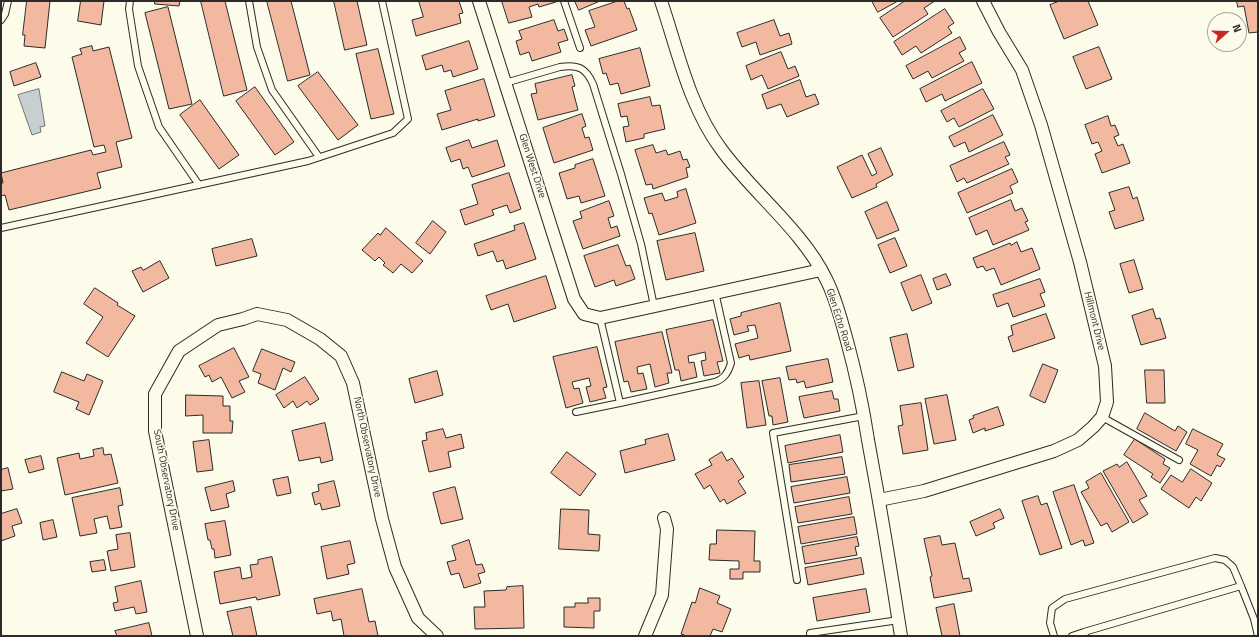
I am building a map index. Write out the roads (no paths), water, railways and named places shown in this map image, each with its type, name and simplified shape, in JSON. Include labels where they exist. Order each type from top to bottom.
[{"type":"street","name":"Glen West Drive","points":[[479,1],[574,299],[584,314],[600,318]]},
{"type":"street","name":"Glen Echo Road","points":[[661,1],[691,94],[708,130],[733,165],[804,244],[826,279],[841,317],[859,387],[901,636]]},
{"type":"street","name":"Hillmont Drive","points":[[879,500],[924,491],[1054,451],[1078,440],[1094,427],[1102,417],[1107,402],[1105,366],[1080,262],[1041,125],[1022,70],[999,32],[983,1]]},
{"type":"street","points":[[600,318],[821,270]]},
{"type":"street","name":"North Observatory Drive","points":[[243,319],[257,314],[287,320],[320,339],[341,356],[353,383],[382,518],[395,566],[418,618],[437,636]]},
{"type":"street","name":"South Observatory Drive","points":[[197,636],[155,431],[155,394],[179,351],[218,325],[243,319]]},
{"type":"street","points":[[645,636],[662,595],[667,529],[664,518]]},
{"type":"lane","points":[[1,20],[5,14],[8,1]]},
{"type":"lane","points":[[130,1],[128,9],[138,66],[159,127],[199,185]]},
{"type":"lane","points":[[249,1],[257,47],[272,90],[319,157]]},
{"type":"lane","points":[[1,228],[308,161],[393,133],[408,119],[382,1]]},
{"type":"lane","points":[[564,1],[580,48]]},
{"type":"lane","points":[[505,83],[560,67],[569,66],[582,68],[588,73],[593,84],[621,174],[641,244],[654,306]]},
{"type":"lane","points":[[576,412],[722,380],[728,372],[730,363],[715,292]]},
{"type":"lane","points":[[600,318],[620,402]]},
{"type":"lane","points":[[797,580],[773,433],[864,416]]},
{"type":"lane","points":[[1102,417],[1179,460]]},
{"type":"lane","points":[[1054,636],[1050,623],[1052,608],[1065,599],[1215,558],[1225,560],[1233,567],[1242,586],[1254,619],[1258,636]]},
{"type":"lane","points":[[1072,636],[1085,634],[1242,586]]},
{"type":"lane","points":[[810,636],[810,633],[899,620]]}]
